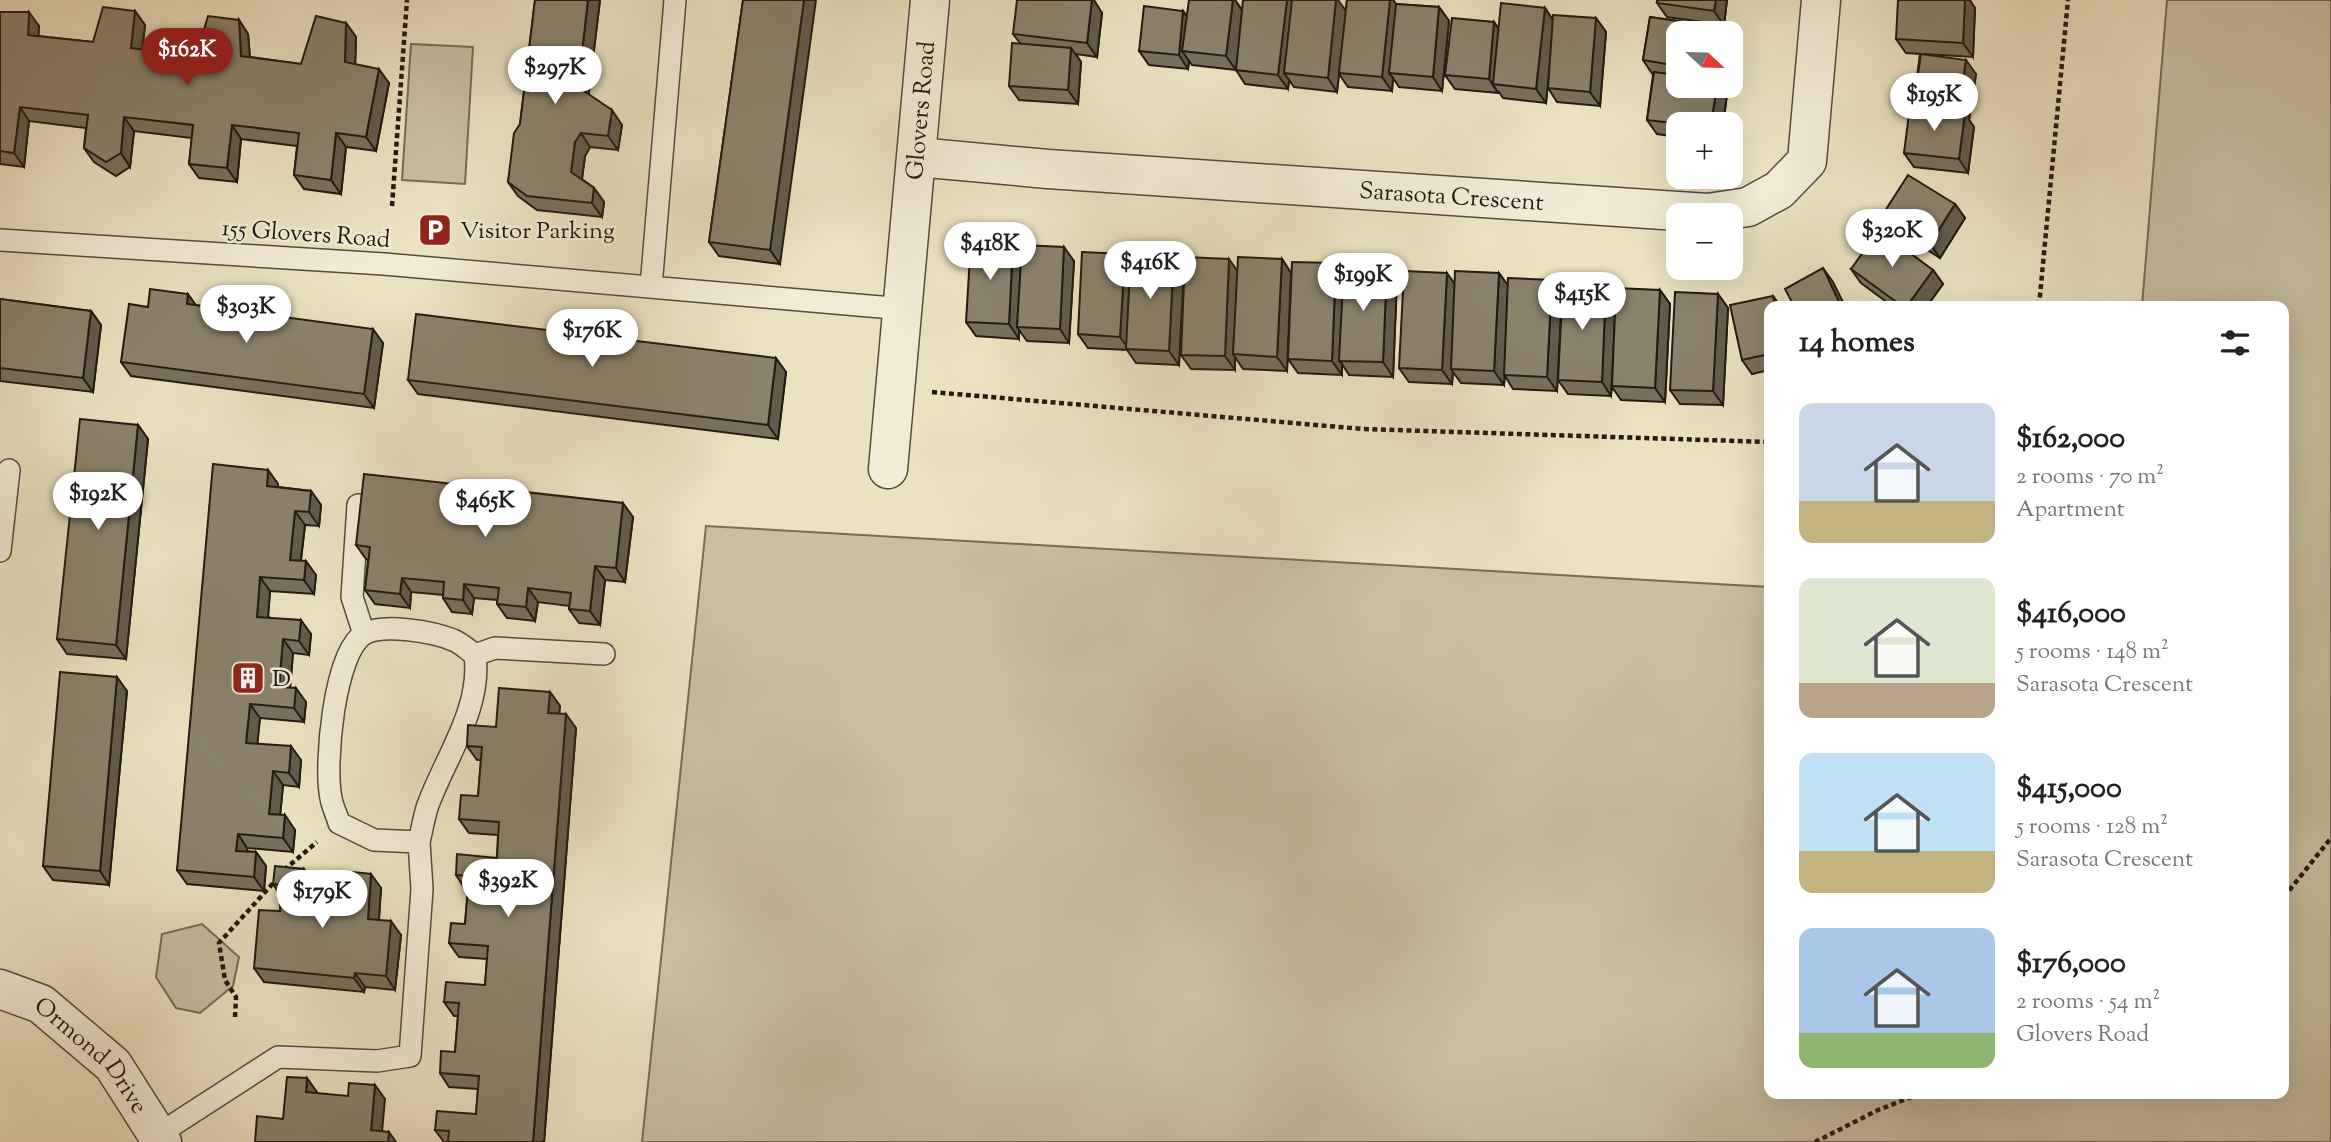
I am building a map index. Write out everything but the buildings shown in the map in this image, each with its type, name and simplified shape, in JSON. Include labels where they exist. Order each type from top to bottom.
[{"type":"street","name":"Glovers Road","points":[[888,469],[930,0]]},
{"type":"street","name":"Sarasota Crescent","points":[[917,157],[1048,169],[1708,213],[1748,207],[1779,190],[1807,161],[1821,0]]},
{"type":"street","name":"Ormond Drive","points":[[0,989],[41,1004],[113,1065],[161,1138]]},
{"type":"lane","points":[[651,287],[675,0]]},
{"type":"lane","name":"155 Glovers Road","points":[[0,240],[384,264],[904,309]]},
{"type":"lane","points":[[0,551],[9,470]]},
{"type":"lane","points":[[358,505],[352,597],[364,634]]},
{"type":"lane","points":[[161,1138],[278,1057],[377,1061],[410,1056],[422,889],[419,842],[427,807],[469,709],[478,679],[475,655],[455,640],[390,628],[364,634],[346,655],[338,686],[330,765],[331,797],[339,823],[374,840],[419,842]]},
{"type":"lane","points":[[475,655],[495,648],[604,654]]},
{"type":"path","points":[[392,206],[407,0]]},
{"type":"path","points":[[2039,301],[2068,0]]},
{"type":"path","points":[[896,389],[1363,429],[1764,442]]},
{"type":"path","points":[[235,1017],[236,996],[225,980],[219,943],[266,894],[286,867],[339,823]]},
{"type":"path","points":[[2289,892],[2331,838]]},
{"type":"path","points":[[1815,1142],[1906,1099]]},
{"type":"shaded area","points":[[2167,0],[2331,0],[2331,1142],[642,1142],[706,526],[1764,587],[1764,1099],[2289,1099],[2289,301],[2142,301]]},
{"type":"shaded area","points":[[411,44],[473,47],[465,184],[402,180]]},
{"type":"shaded area","points":[[202,924],[239,957],[233,986],[200,1013],[176,1008],[156,977],[162,934]]},
{"type":"place","name":"Visitor Parking","points":[[435,230]]},
{"type":"place","name":"D","points":[[248,678]]}]
